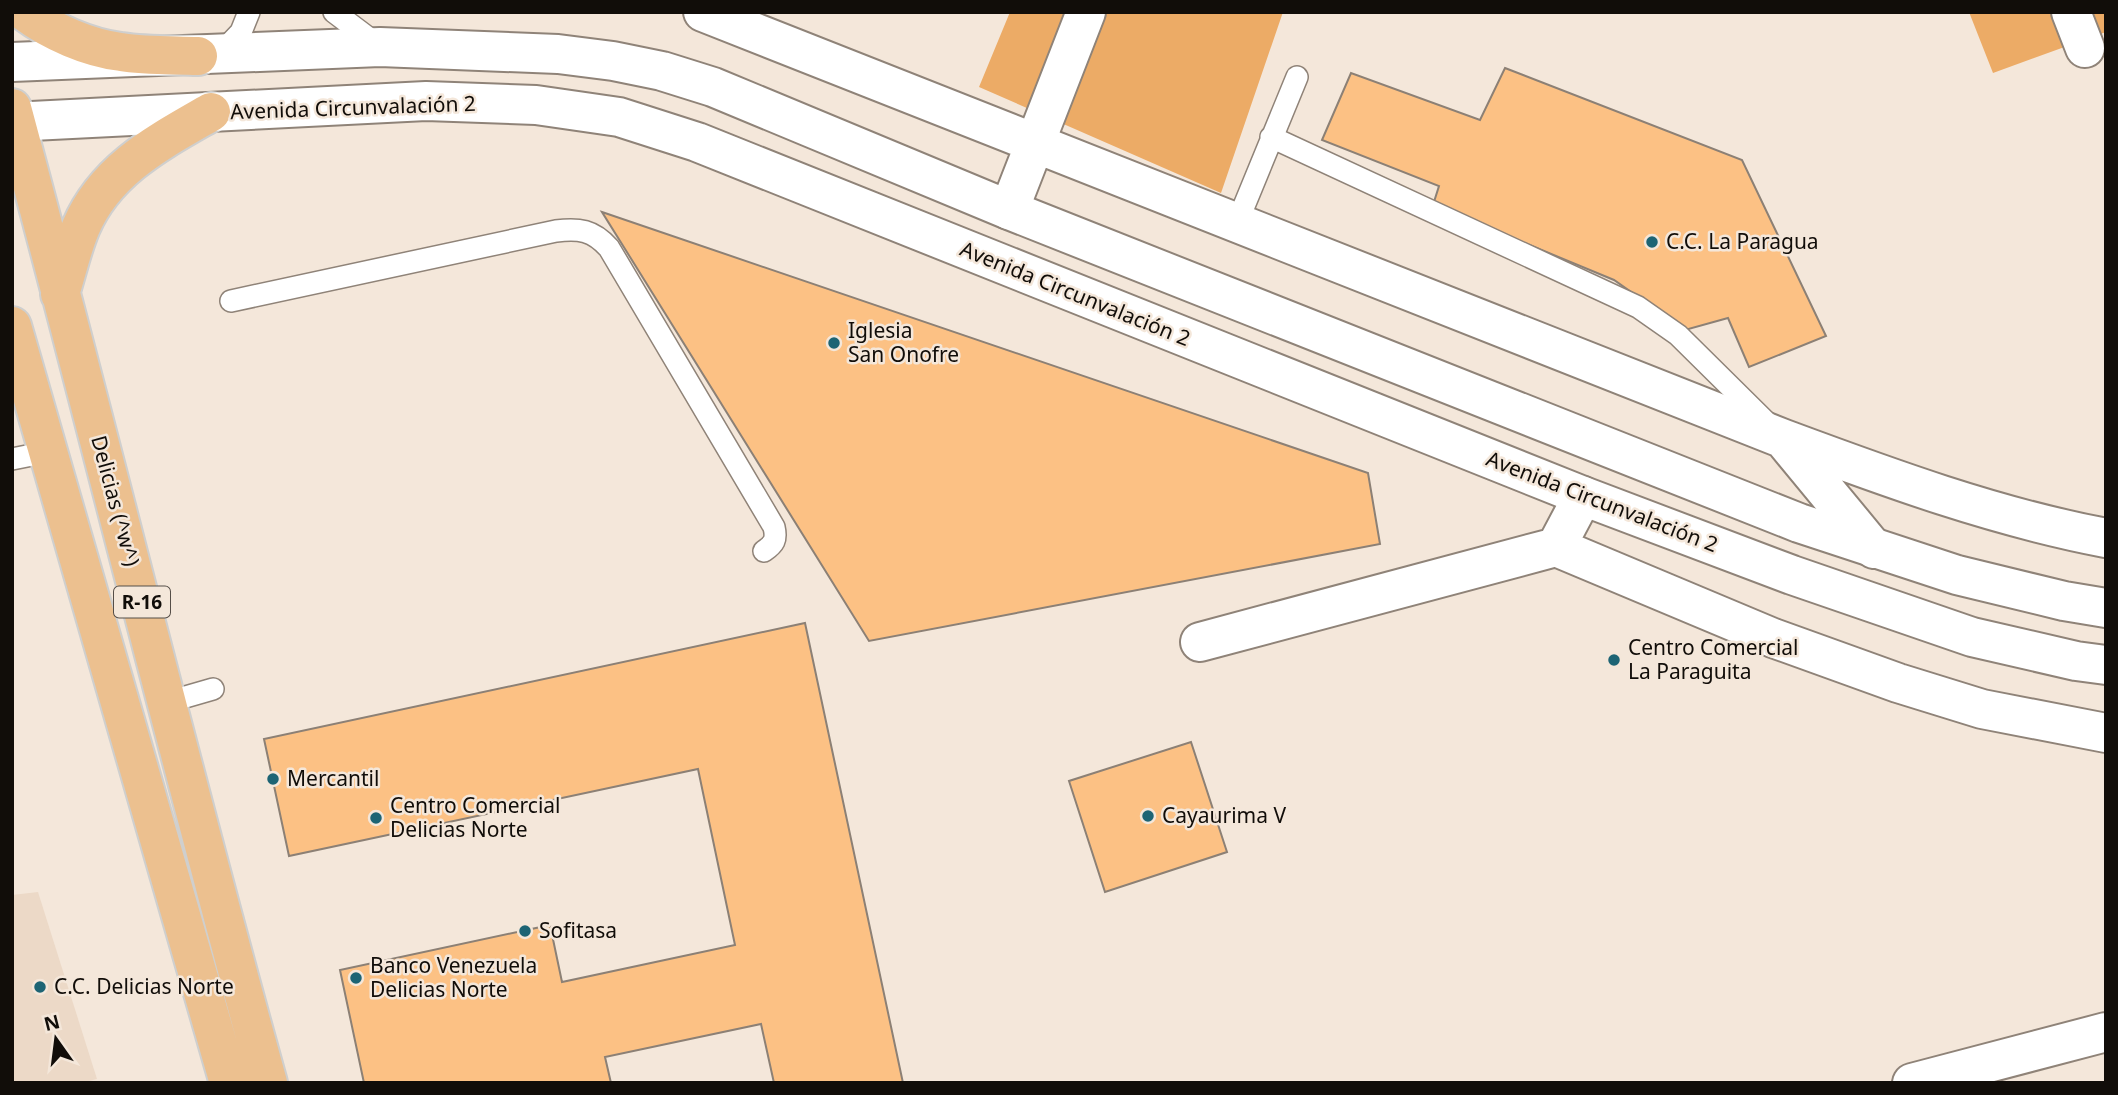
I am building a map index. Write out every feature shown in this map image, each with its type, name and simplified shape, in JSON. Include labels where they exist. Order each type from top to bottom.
[{"type":"main road","points":[[25,12],[40,23],[75,40],[119,52],[209,55]]},
{"type":"main road","points":[[703,12],[1784,439],[1917,489],[2106,538]]},
{"type":"main road","points":[[1009,210],[1086,12]]},
{"type":"main road","points":[[2071,12],[2085,48]]},
{"type":"main road","points":[[12,62],[380,47],[558,54],[662,71],[713,88],[1009,210],[1730,496],[1874,550],[1957,575],[2064,601],[2106,608]]},
{"type":"main road","name":"Avenida Circunvalación 2","points":[[13,117],[211,112],[426,101],[537,105],[619,117],[697,142],[1583,496],[1792,575],[1972,637],[2076,661],[2106,665]]},
{"type":"main road","points":[[60,294],[81,226],[104,188],[127,163],[211,112]]},
{"type":"main road","name":"Delicias (^w^)","points":[[13,117],[168,702],[219,908],[268,1083]]},
{"type":"main road","name":"R-16","points":[[12,326],[30,456],[229,1083]]},
{"type":"main road","points":[[1784,439],[1874,550]]},
{"type":"main road","points":[[1556,547],[1583,496]]},
{"type":"main road","points":[[1200,642],[1556,547],[1773,638],[1898,683],[1982,709],[2106,733]]},
{"type":"main road","points":[[1912,1083],[2106,1032]]},
{"type":"lane","points":[[209,55],[241,32],[249,12]]},
{"type":"lane","points":[[334,12],[380,47]]},
{"type":"lane","points":[[1237,223],[1297,77]]},
{"type":"lane","points":[[1271,137],[1638,307],[1678,335],[1784,439]]},
{"type":"lane","points":[[231,301],[556,231],[587,230],[598,236],[609,248],[774,527],[776,537],[773,544],[764,551]]},
{"type":"lane","points":[[168,702],[213,689]]},
{"type":"shaded area","points":[[1010,12],[1283,12],[1221,193],[979,87]]},
{"type":"shaded area","points":[[1969,12],[2106,12],[2106,32],[1993,73]]},
{"type":"shaded area","name":"C.C. Delicias Norte","points":[[38,892],[97,1079],[81,1083],[12,1083],[12,895]]},
{"type":"building","name":"C.C. La Paragua","points":[[1505,68],[1742,160],[1826,336],[1749,367],[1728,318],[1685,330],[1614,280],[1433,205],[1439,186],[1322,140],[1351,73],[1480,120]]},
{"type":"building","name":"Iglesia San Onofre","points":[[602,212],[1368,473],[1380,544],[869,641]]},
{"type":"building","name":"Centro Comercial Delicias Norte","points":[[805,623],[903,1083],[774,1083],[761,1024],[605,1057],[611,1083],[364,1083],[340,970],[550,925],[562,982],[735,945],[698,769],[289,856],[264,739]]},
{"type":"building","name":"Cayaurima V","points":[[1191,742],[1227,852],[1105,892],[1069,781]]},
{"type":"place","name":"C.C. La Paragua","points":[[1652,242]]},
{"type":"place","name":"Iglesia San Onofre","points":[[834,343]]},
{"type":"place","name":"Centro Comercial La Paraguita","points":[[1614,660]]},
{"type":"place","name":"Mercantil","points":[[273,779]]},
{"type":"place","name":"Cayaurima V","points":[[1148,816]]},
{"type":"place","name":"Centro Comercial Delicias Norte","points":[[376,818]]},
{"type":"place","name":"Sofitasa","points":[[525,931]]},
{"type":"place","name":"Banco Venezuela Delicias Norte","points":[[356,978]]},
{"type":"place","name":"C.C. Delicias Norte","points":[[40,987]]}]
